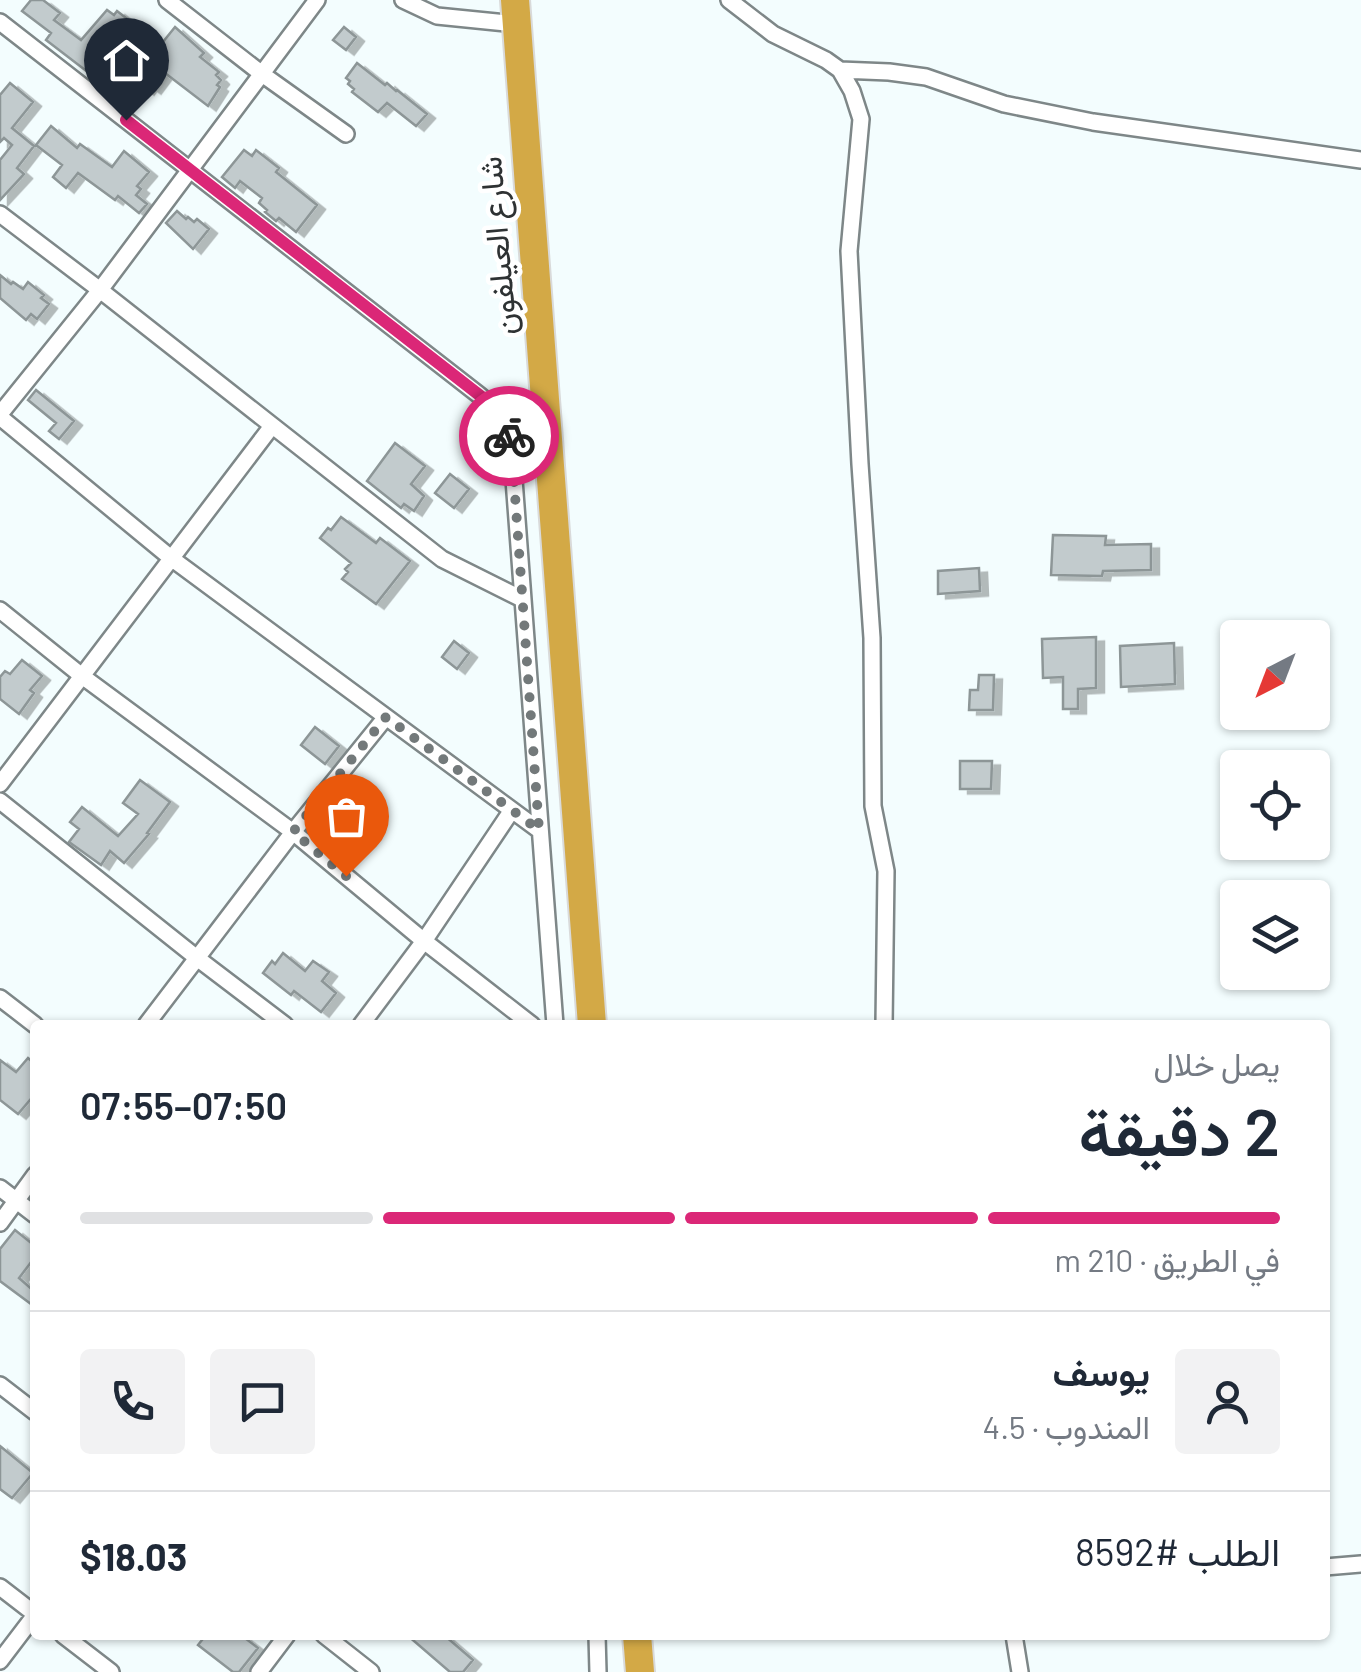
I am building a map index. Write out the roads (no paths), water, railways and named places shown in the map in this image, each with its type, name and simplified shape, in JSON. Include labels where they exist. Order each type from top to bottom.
[{"type":"highway","name":"شارع العيلفون","points":[[516,12],[592,1020]]},
{"type":"highway","points":[[637,1640],[640,1672]]},
{"type":"street","points":[[168,0],[346,134]]},
{"type":"street","points":[[317,0],[100,290],[0,415],[171,558],[539,830]]},
{"type":"street","points":[[403,0],[437,16],[516,12]]},
{"type":"street","points":[[729,0],[774,34],[840,70],[861,119],[849,251],[872,638],[873,806],[886,871],[884,1020]]},
{"type":"street","points":[[0,22],[494,408],[506,428],[510,440],[555,1020]]},
{"type":"street","points":[[840,70],[926,77],[1004,104],[1093,122],[1361,160]]},
{"type":"street","points":[[0,214],[442,559],[522,598]]},
{"type":"street","points":[[0,784],[272,426]]},
{"type":"street","points":[[0,610],[82,676],[293,832],[526,1020]]},
{"type":"street","points":[[150,1020],[386,717]]},
{"type":"street","points":[[0,800],[278,1020]]},
{"type":"street","points":[[364,1020],[424,941],[512,810]]},
{"type":"street","points":[[0,998],[30,1021]]},
{"type":"street","points":[[0,1222],[30,1183]]},
{"type":"street","points":[[0,1188],[30,1211]]},
{"type":"street","points":[[0,1385],[30,1408]]},
{"type":"street","points":[[1330,1567],[1361,1564]]},
{"type":"street","points":[[0,1587],[30,1610]]},
{"type":"street","points":[[0,1661],[30,1621]]},
{"type":"street","points":[[70,1640],[112,1672]]},
{"type":"street","points":[[259,1672],[283,1640]]},
{"type":"street","points":[[330,1640],[371,1672]]},
{"type":"street","points":[[597,1640],[598,1672]]},
{"type":"street","points":[[1015,1640],[1020,1672]]}]
